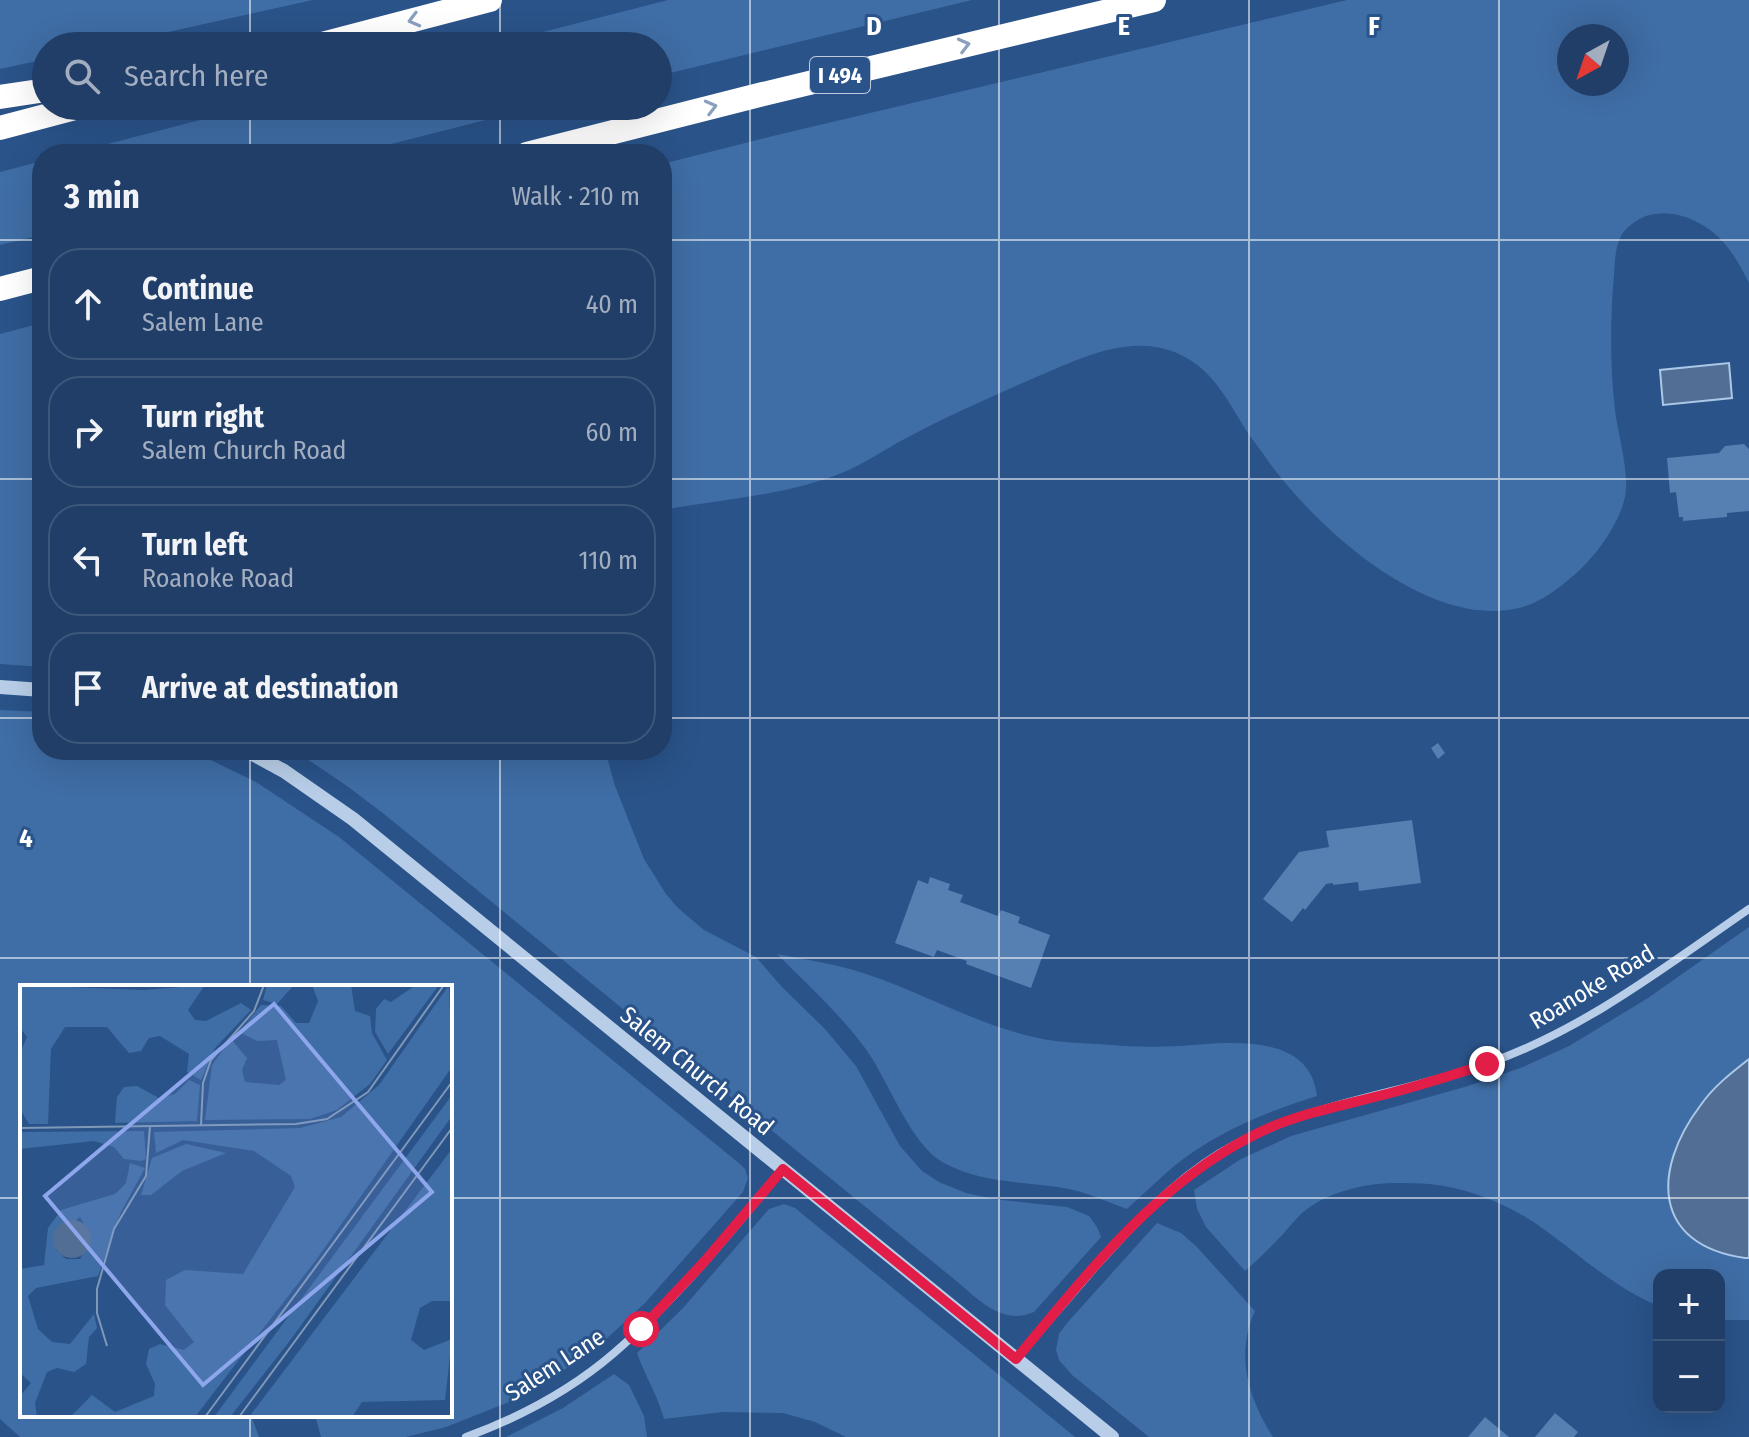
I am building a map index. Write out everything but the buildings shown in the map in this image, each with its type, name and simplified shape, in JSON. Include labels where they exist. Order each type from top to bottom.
[{"type":"highway","points":[[368,32],[490,0]]},
{"type":"highway","name":"I 494","points":[[672,117],[1154,0]]},
{"type":"highway","points":[[0,97],[32,92]]},
{"type":"highway","points":[[0,128],[32,120]]},
{"type":"highway","name":"I 494","points":[[566,144],[661,120]]},
{"type":"highway","points":[[0,289],[32,281]]},
{"type":"street","points":[[0,687],[32,689]]},
{"type":"street","name":"Salem Church Road","points":[[264,760],[353,819],[1112,1437]]},
{"type":"street","name":"Roanoke Road","points":[[1016,1359],[1146,1212],[1195,1170],[1221,1153],[1247,1138],[1297,1117],[1450,1076],[1544,1041],[1639,985],[1749,909]]},
{"type":"street","name":"Salem Lane","points":[[466,1437],[555,1395],[613,1354],[688,1280],[783,1169]]},
{"type":"shaded area","points":[[0,0],[313,0],[168,32],[32,32],[32,62],[0,69]]},
{"type":"shaded area","points":[[668,0],[972,0],[672,73],[672,32],[543,32]]},
{"type":"shaded area","points":[[1347,0],[1749,0],[1749,283],[1723,241],[1708,228],[1686,217],[1653,214],[1635,222],[1623,233],[1616,255],[1611,342],[1615,410],[1626,477],[1625,497],[1610,532],[1585,564],[1551,593],[1532,604],[1485,611],[1450,604],[1382,571],[1350,547],[1295,494],[1202,369],[1179,354],[1152,346],[1113,349],[1067,364],[948,417],[834,476],[770,493],[672,508],[672,161]]},
{"type":"shaded area","points":[[200,120],[485,120],[391,144],[108,144]]},
{"type":"shaded area","points":[[32,164],[32,237],[0,245],[0,172]]},
{"type":"shaded area","points":[[32,326],[32,666],[0,664],[0,334]]},
{"type":"shaded area","points":[[1729,363],[1732,398],[1663,405],[1660,370]]},
{"type":"shaded area","points":[[0,710],[32,712],[32,760],[211,760],[256,782],[339,837],[740,1164],[748,1178],[743,1192],[645,1303],[579,1361],[509,1402],[446,1427],[406,1437],[321,1437],[316,1417],[452,1417],[452,985],[20,985],[20,1417],[252,1417],[259,1437],[20,1437],[0,1419]]},
{"type":"shaded area","points":[[309,760],[608,760],[644,859],[666,894],[704,930],[756,957],[825,1029],[856,1066],[900,1146],[922,1171],[966,1193],[1067,1207],[1089,1216],[1101,1237],[1034,1312],[1010,1315],[988,1307],[347,786]]},
{"type":"shaded area","points":[[1749,927],[1749,1059],[1698,1108],[1675,1150],[1669,1178],[1673,1211],[1678,1223],[1691,1238],[1709,1249],[1749,1258],[1749,1320],[1725,1320],[1725,1269],[1653,1269],[1653,1303],[1625,1289],[1520,1214],[1456,1188],[1387,1183],[1330,1196],[1303,1212],[1245,1271],[1206,1227],[1197,1209],[1194,1190],[1241,1159],[1291,1136],[1468,1086],[1523,1067],[1569,1046],[1648,998]]},
{"type":"shaded area","points":[[777,954],[855,971],[994,1025],[1047,1040],[1136,1046],[1240,1043],[1282,1050],[1299,1060],[1311,1075],[1317,1096],[1278,1109],[1206,1144],[1173,1167],[1127,1209],[1069,1189],[974,1175],[944,1163],[921,1142],[865,1048],[834,1011]]},
{"type":"shaded area","points":[[1749,1059],[1749,1258],[1745,1258],[1714,1250],[1692,1238],[1677,1221],[1670,1201],[1669,1179],[1684,1130],[1700,1106],[1716,1086]]},
{"type":"shaded area","points":[[784,1204],[795,1208],[1075,1437],[846,1437],[815,1422],[783,1413],[723,1412],[664,1419],[637,1353],[683,1308],[769,1209]]},
{"type":"shaded area","points":[[1157,1223],[1181,1233],[1196,1246],[1255,1311],[1246,1344],[1247,1376],[1257,1407],[1273,1437],[1149,1437],[1072,1375],[1059,1360],[1056,1350],[1059,1334]]},
{"type":"shaded area","points":[[614,1374],[629,1385],[644,1416],[647,1437],[506,1437],[563,1408]]},
{"type":"route","points":[[641,1329],[704,1262],[783,1169],[1016,1359],[1146,1212],[1195,1170],[1221,1153],[1247,1138],[1297,1117],[1487,1064]]}]
